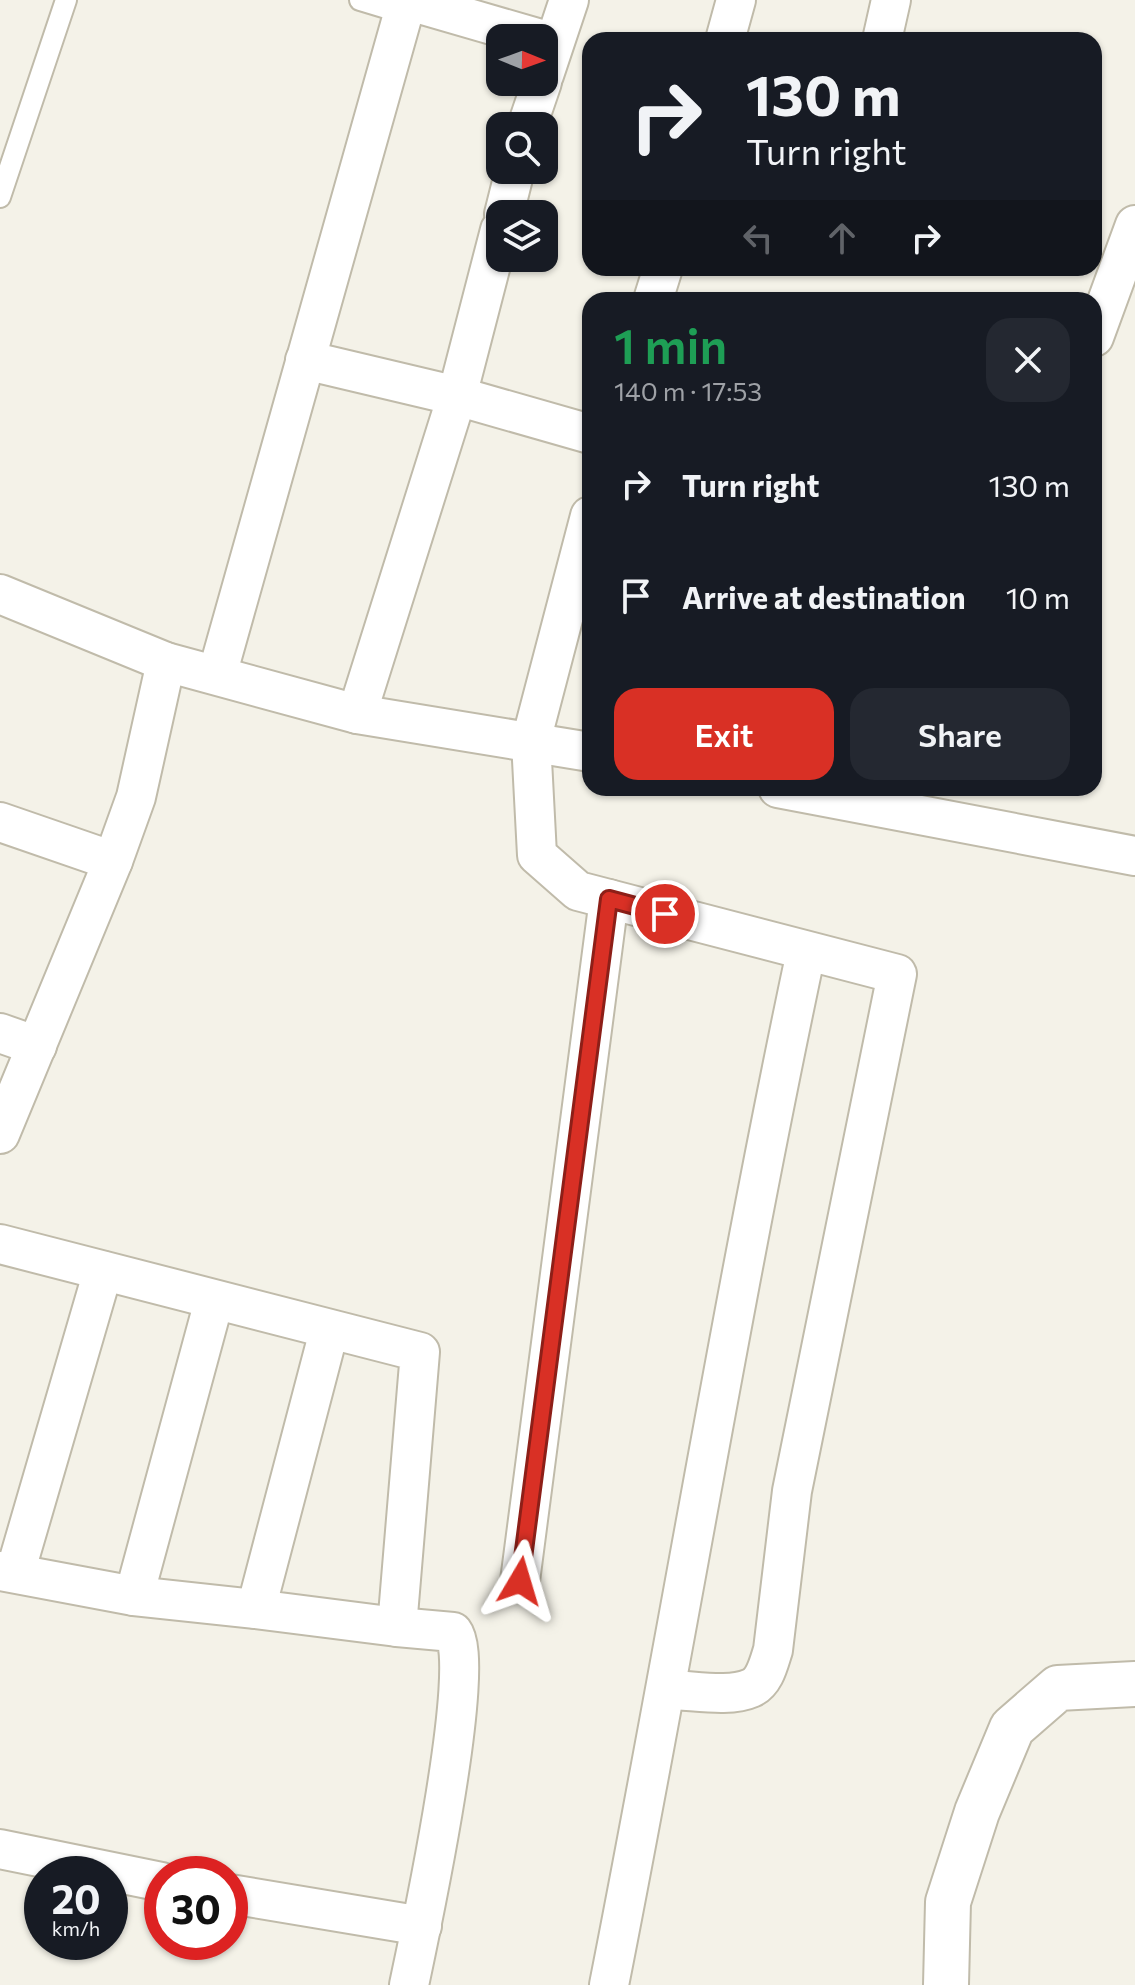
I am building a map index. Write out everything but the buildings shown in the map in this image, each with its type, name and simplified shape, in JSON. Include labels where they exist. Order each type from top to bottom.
[{"type":"street","points":[[557,24],[569,0]]},
{"type":"street","points":[[727,32],[736,0]]},
{"type":"street","points":[[884,32],[891,0]]},
{"type":"street","points":[[217,675],[405,4],[486,30]]},
{"type":"street","points":[[1102,315],[1135,225]]},
{"type":"street","points":[[357,714],[457,396],[489,272]]},
{"type":"street","points":[[305,360],[457,396],[582,432]]},
{"type":"street","points":[[582,547],[531,741],[537,855],[578,891],[897,974],[792,1491],[773,1650],[765,1674],[753,1688],[732,1691],[667,1690]]},
{"type":"street","points":[[0,594],[166,662],[357,714],[582,751]]},
{"type":"street","points":[[0,1134],[113,861],[136,797],[166,662]]},
{"type":"street","points":[[867,796],[923,801],[1135,856]]},
{"type":"street","points":[[0,822],[113,861]]},
{"type":"street","points":[[520,1581],[609,899]]},
{"type":"street","points":[[609,1985],[667,1690],[751,1209],[806,952]]},
{"type":"street","points":[[0,1033],[37,1046]]},
{"type":"street","points":[[0,1244],[420,1352],[397,1627]]},
{"type":"street","points":[[103,1271],[7,1572],[134,1596],[453,1632],[459,1649],[458,1709],[422,1926],[409,1985]]},
{"type":"street","points":[[134,1596],[214,1301]]},
{"type":"street","points":[[256,1609],[329,1331]]},
{"type":"street","points":[[946,1985],[948,1902],[977,1812],[1012,1728],[1058,1688],[1135,1684]]},
{"type":"street","points":[[0,1849],[144,1878]]},
{"type":"street","points":[[248,1897],[422,1926]]},
{"type":"lane","points":[[0,197],[66,0]]},
{"type":"lane","points":[[360,0],[405,4]]},
{"type":"route","points":[[520,1581],[609,899],[665,914]]}]
